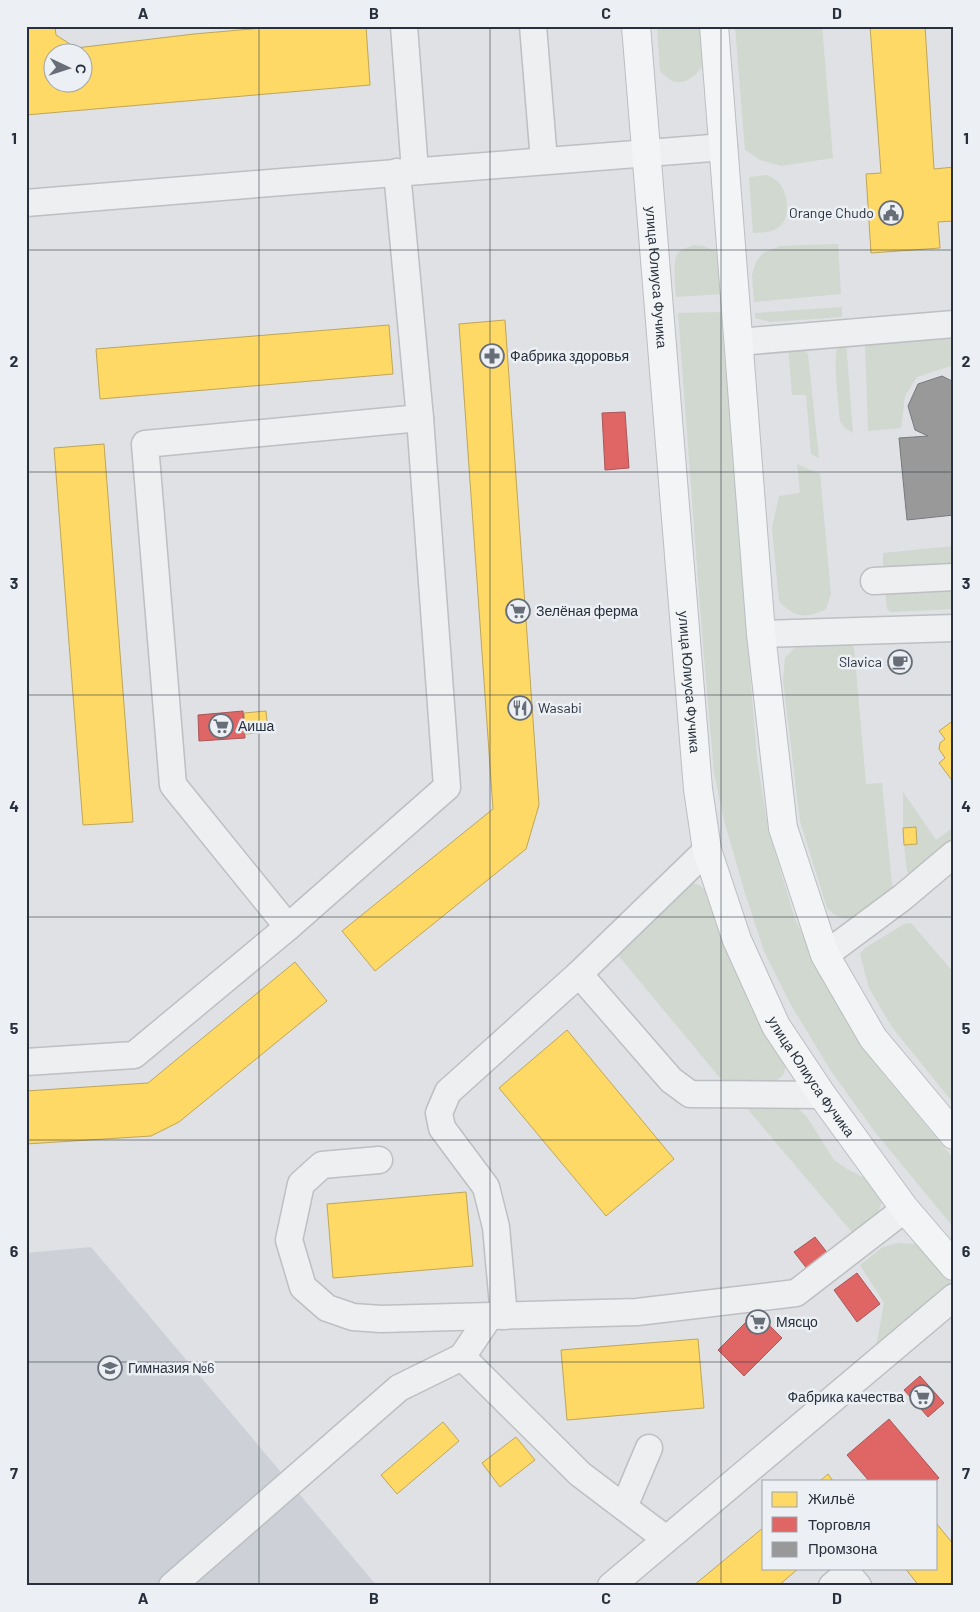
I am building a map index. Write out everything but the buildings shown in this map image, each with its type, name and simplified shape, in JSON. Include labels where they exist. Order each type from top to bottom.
[{"type":"main road","name":"улица Юлиуса Фучика","points":[[636,26],[698,789],[707,850],[737,940],[776,1026],[822,1096],[905,1209],[954,1266]]},
{"type":"main road","points":[[714,26],[761,634],[783,828],[825,955],[873,1038],[954,1135]]},
{"type":"street","points":[[26,1062],[134,1055],[288,927],[447,787],[420,418],[406,172],[404,26]]},
{"type":"street","points":[[533,26],[544,161]]},
{"type":"street","points":[[26,204],[724,147]]},
{"type":"street","points":[[739,342],[954,324]]},
{"type":"street","points":[[288,927],[173,785],[145,444],[420,418]]},
{"type":"street","points":[[874,581],[954,577]]},
{"type":"street","points":[[761,634],[954,628]]},
{"type":"street","points":[[172,1586],[399,1388],[462,1357],[497,1316],[496,1227],[486,1187],[442,1128],[440,1113],[448,1092],[579,974],[707,850]]},
{"type":"street","points":[[825,955],[903,896],[954,854]]},
{"type":"street","points":[[579,974],[671,1080],[690,1094],[822,1096]]},
{"type":"street","points":[[379,1160],[322,1165],[300,1184],[289,1240],[303,1287],[327,1308],[352,1317],[381,1319],[637,1312],[796,1292],[905,1209]]},
{"type":"street","points":[[611,1586],[954,1297]]},
{"type":"street","points":[[462,1357],[580,1474],[666,1539]]},
{"type":"street","points":[[624,1507],[649,1448]]},
{"type":"street","points":[[832,1586],[847,1573],[858,1586]]},
{"type":"shaded area","points":[[657,26],[702,26],[705,46],[704,63],[695,75],[686,81],[676,82],[660,71]]},
{"type":"shaded area","points":[[735,26],[822,26],[833,158],[781,166],[760,160],[745,150]]},
{"type":"shaded area","points":[[767,175],[777,181],[783,189],[787,212],[783,223],[779,227],[767,232],[753,233],[749,177]]},
{"type":"shaded area","points":[[838,244],[841,294],[754,302],[752,275],[756,262],[763,253],[780,246]]},
{"type":"shaded area","points":[[694,245],[716,251],[719,260],[722,294],[676,297],[675,261],[679,252]]},
{"type":"shaded area","points":[[842,307],[842,317],[770,322],[755,318],[755,313]]},
{"type":"shaded area","points":[[721,312],[757,759],[768,829],[795,919],[836,1002],[885,1076],[954,1159],[954,1228],[875,1132],[831,1071],[791,1005],[764,951],[724,820],[714,773],[678,313]]},
{"type":"shaded area","points":[[954,331],[954,365],[917,377],[905,396],[901,428],[868,431],[865,341]]},
{"type":"shaded area","points":[[846,342],[853,433],[844,427],[840,421],[837,383],[837,349]]},
{"type":"shaded area","points":[[788,345],[803,346],[808,355],[819,458],[811,454],[806,395],[792,395]]},
{"type":"shaded area","points":[[797,464],[820,474],[831,594],[826,609],[807,615],[796,614],[790,611],[779,601],[772,528],[779,496],[800,493]]},
{"type":"shaded area","points":[[954,546],[954,572],[883,576],[883,553]]},
{"type":"shaded area","points":[[954,585],[954,609],[891,612],[887,609],[885,589]]},
{"type":"shaded area","points":[[849,638],[854,647],[866,784],[882,783],[893,894],[869,912],[853,919],[836,915],[827,908],[800,821],[783,680],[785,658],[796,646]]},
{"type":"shaded area","points":[[903,792],[936,840],[954,827],[954,841],[910,877],[907,871],[904,845],[917,844],[916,827],[903,828]]},
{"type":"shaded area","points":[[691,883],[699,885],[707,891],[739,979],[777,1046],[786,1066],[783,1075],[775,1082],[725,1084],[613,949]]},
{"type":"shaded area","points":[[911,923],[954,973],[954,1104],[892,1027],[869,988],[860,954],[865,948],[904,924]]},
{"type":"shaded area","points":[[739,1099],[780,1101],[798,1108],[807,1117],[834,1160],[876,1184],[883,1197],[874,1220],[856,1237]]},
{"type":"shaded area","points":[[898,1243],[924,1246],[950,1275],[950,1286],[874,1358],[884,1303],[860,1265],[883,1247]]},
{"type":"shaded area","name":"Гимназия №6","points":[[91,1247],[377,1586],[26,1586],[26,1253]]},
{"type":"place","name":"Orange Chudo","points":[[891,213]]},
{"type":"place","name":"Фабрика здоровья","points":[[492,356]]},
{"type":"place","name":"Зелёная ферма","points":[[518,611]]},
{"type":"place","name":"Slavica","points":[[900,662]]},
{"type":"place","name":"Wasabi","points":[[520,708]]},
{"type":"place","name":"Аиша","points":[[221,726]]},
{"type":"place","name":"Мясцо","points":[[758,1322]]},
{"type":"place","name":"Гимназия №6","points":[[110,1368]]},
{"type":"place","name":"Фабрика качества","points":[[922,1397]]}]
